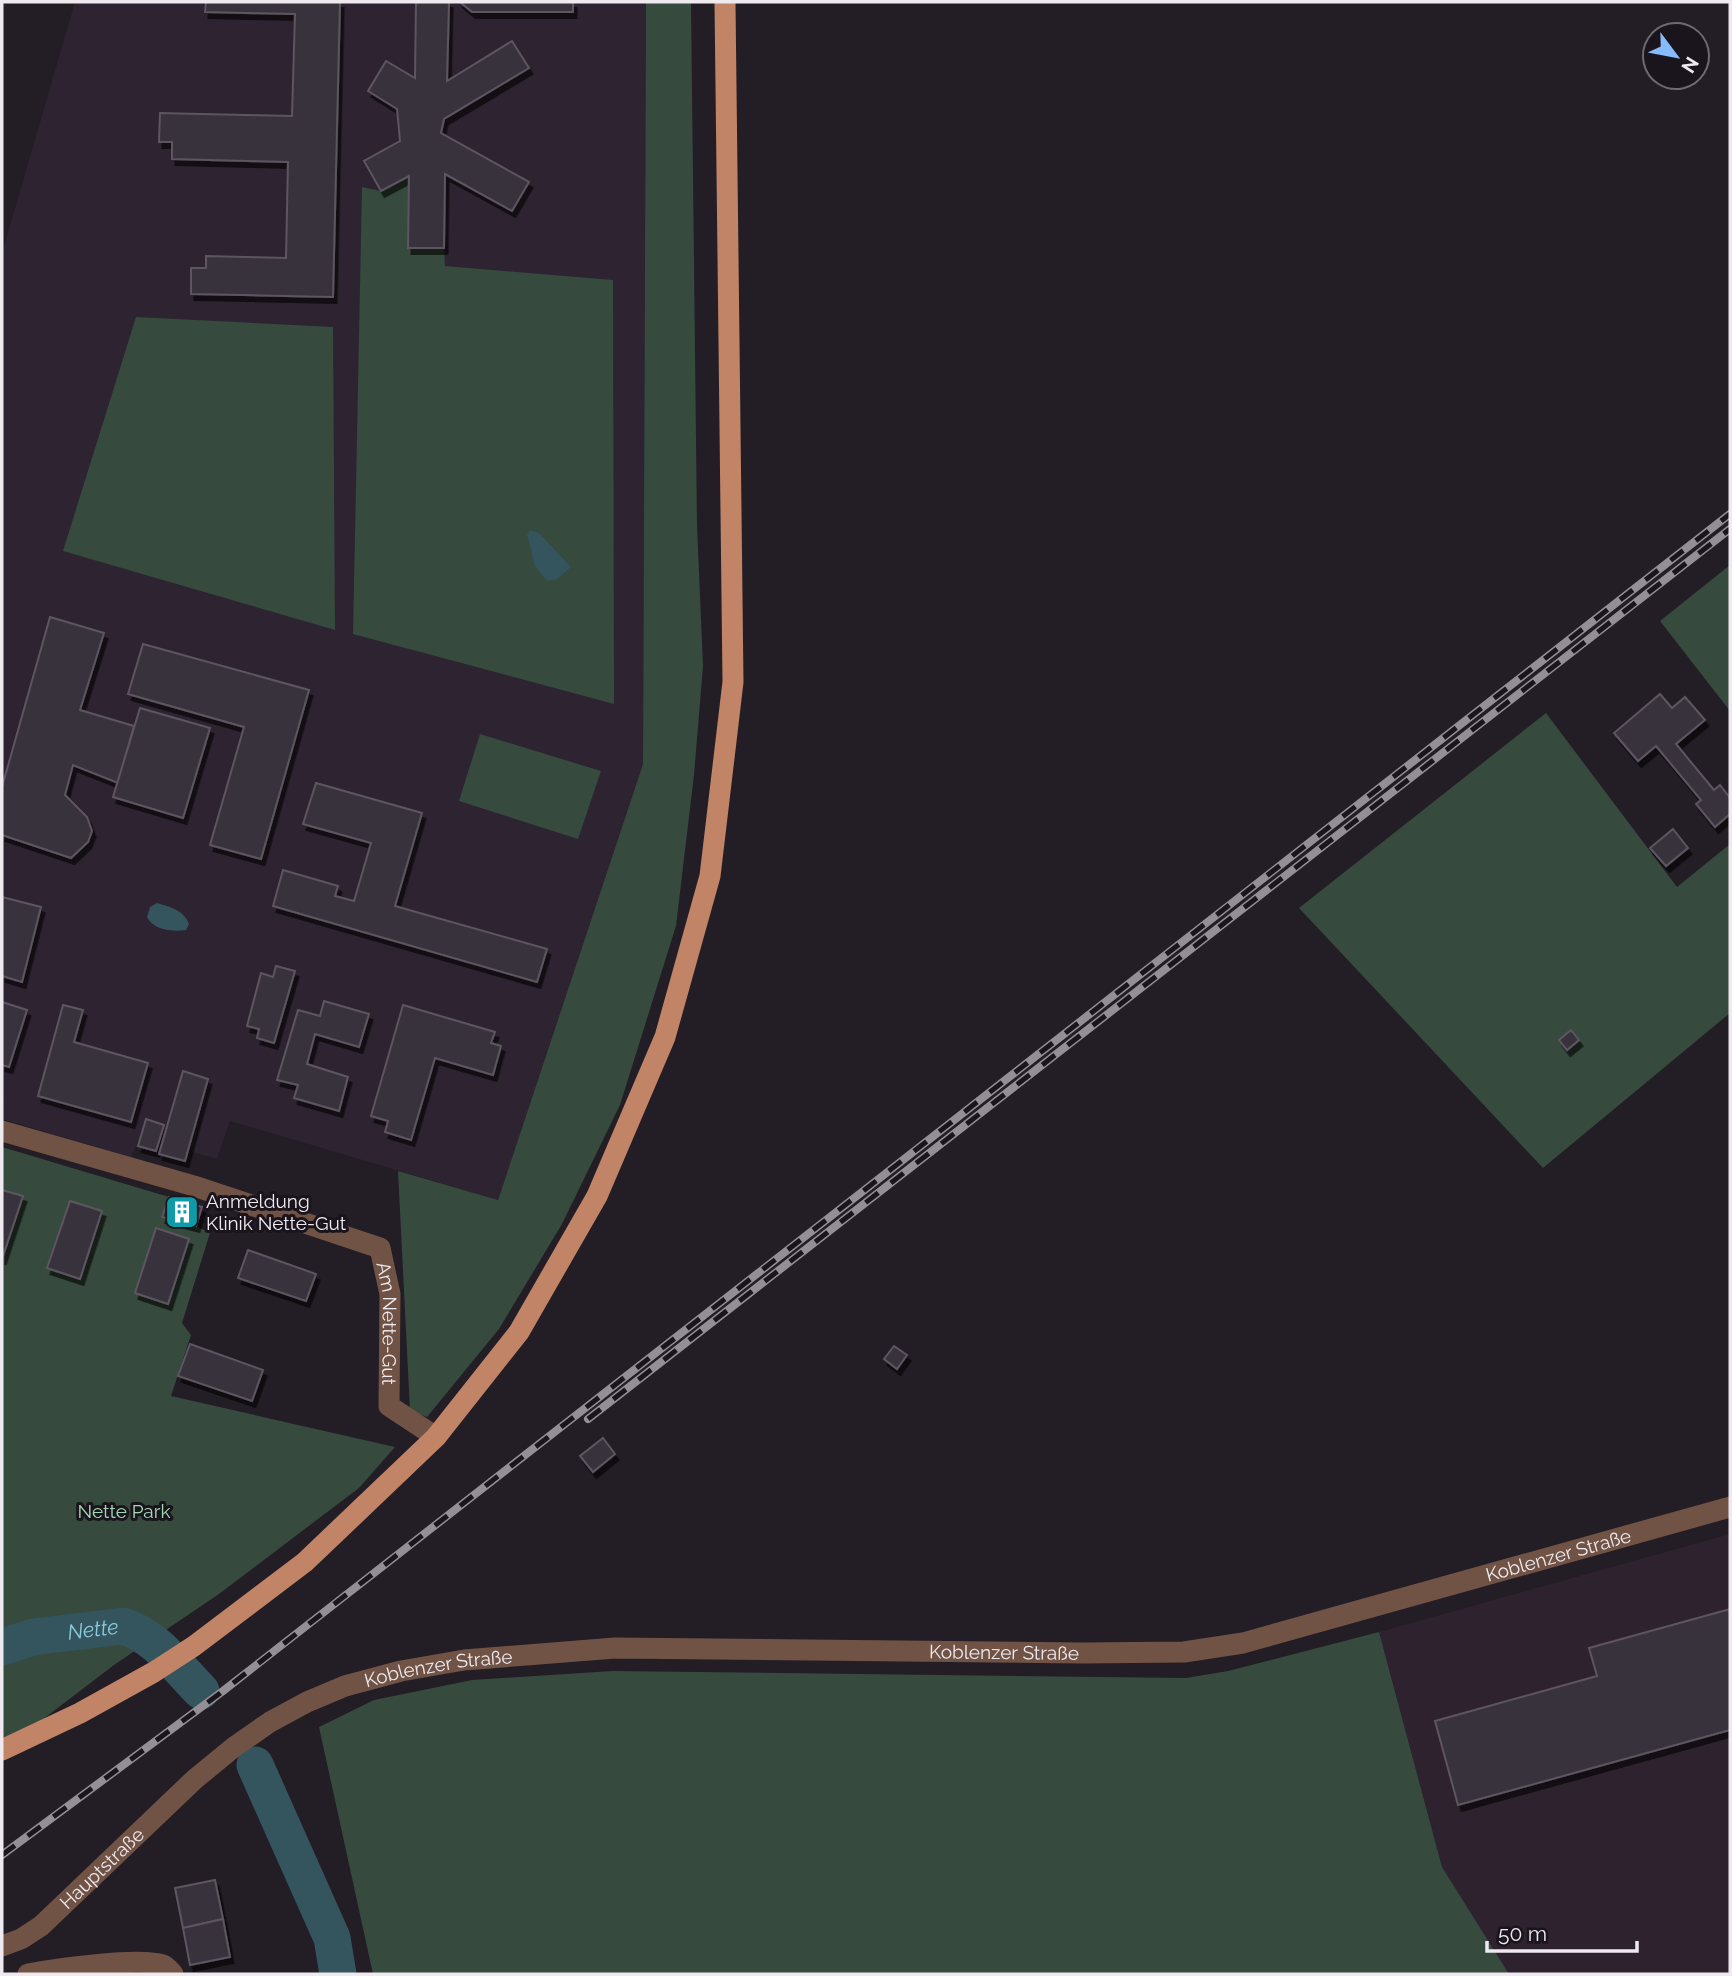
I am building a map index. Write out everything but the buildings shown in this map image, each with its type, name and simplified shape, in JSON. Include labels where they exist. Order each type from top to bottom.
[{"type":"main road","points":[[2,1749],[80,1713],[154,1672],[194,1646],[305,1562],[436,1437],[520,1332],[597,1196],[665,1037],[710,876],[733,682],[725,2]]},
{"type":"street","name":"Am Nette-Gut","points":[[2,1130],[194,1186],[380,1248],[390,1294],[389,1406],[436,1437]]},
{"type":"street","name":"Koblenzer Straße","points":[[195,1779],[234,1747],[307,1702],[345,1686],[401,1671],[464,1660],[615,1648],[1083,1653],[1196,1650],[1243,1643],[1730,1507]]},
{"type":"street","name":"Hauptstraße","points":[[2,1946],[21,1939],[41,1926],[195,1779]]},
{"type":"street","points":[[28,1974],[87,1966],[143,1963],[165,1966],[173,1974]]},
{"type":"shaded area","points":[[75,2],[646,2],[643,764],[498,1200],[230,1121],[217,1159],[189,1151],[185,1161],[135,1147],[131,1157],[2,1119],[2,253]]},
{"type":"shaded area","points":[[1730,1534],[1730,1974],[1509,1974],[1442,1867],[1379,1632]]},
{"type":"green space","points":[[646,2],[691,2],[697,525],[703,666],[694,775],[676,926],[620,1105],[562,1224],[499,1329],[427,1417],[410,1411],[398,1171],[498,1200],[643,764]]},
{"type":"green space","points":[[409,176],[408,248],[444,248],[445,266],[613,280],[614,704],[353,634],[362,187],[381,191]]},
{"type":"green space","points":[[136,317],[333,327],[335,630],[63,551]]},
{"type":"green space","points":[[1730,565],[1730,711],[1660,621]]},
{"type":"green space","points":[[1546,713],[1677,887],[1730,844],[1730,1013],[1543,1168],[1299,908]]},
{"type":"green space","points":[[480,734],[601,771],[578,839],[459,801]]},
{"type":"green space","name":"Nette Park","points":[[2,1147],[169,1197],[162,1217],[196,1226],[210,1233],[182,1323],[191,1335],[171,1396],[395,1447],[359,1488],[219,1594],[114,1665],[21,1736],[2,1743]]},
{"type":"green space","points":[[1379,1632],[1442,1867],[1509,1974],[373,1974],[319,1727],[374,1700],[472,1680],[612,1671],[1186,1678],[1228,1671]]},
{"type":"water","points":[[530,530],[539,533],[571,567],[557,579],[547,581],[535,566],[527,535]]},
{"type":"water","points":[[157,903],[184,915],[189,924],[186,930],[175,931],[154,925],[147,917],[150,907]]},
{"type":"waterway","name":"Nette","points":[[2,1647],[33,1637],[123,1626],[156,1645],[201,1691]]},
{"type":"waterway","name":"Nette","points":[[255,1765],[332,1938],[338,1974]]},
{"type":"railway","points":[[2,1855],[223,1691],[1730,514]]},
{"type":"railway","points":[[588,1419],[1730,529]]},
{"type":"place","name":"Anmeldung Klinik Nette-Gut","points":[[182,1212]]}]
